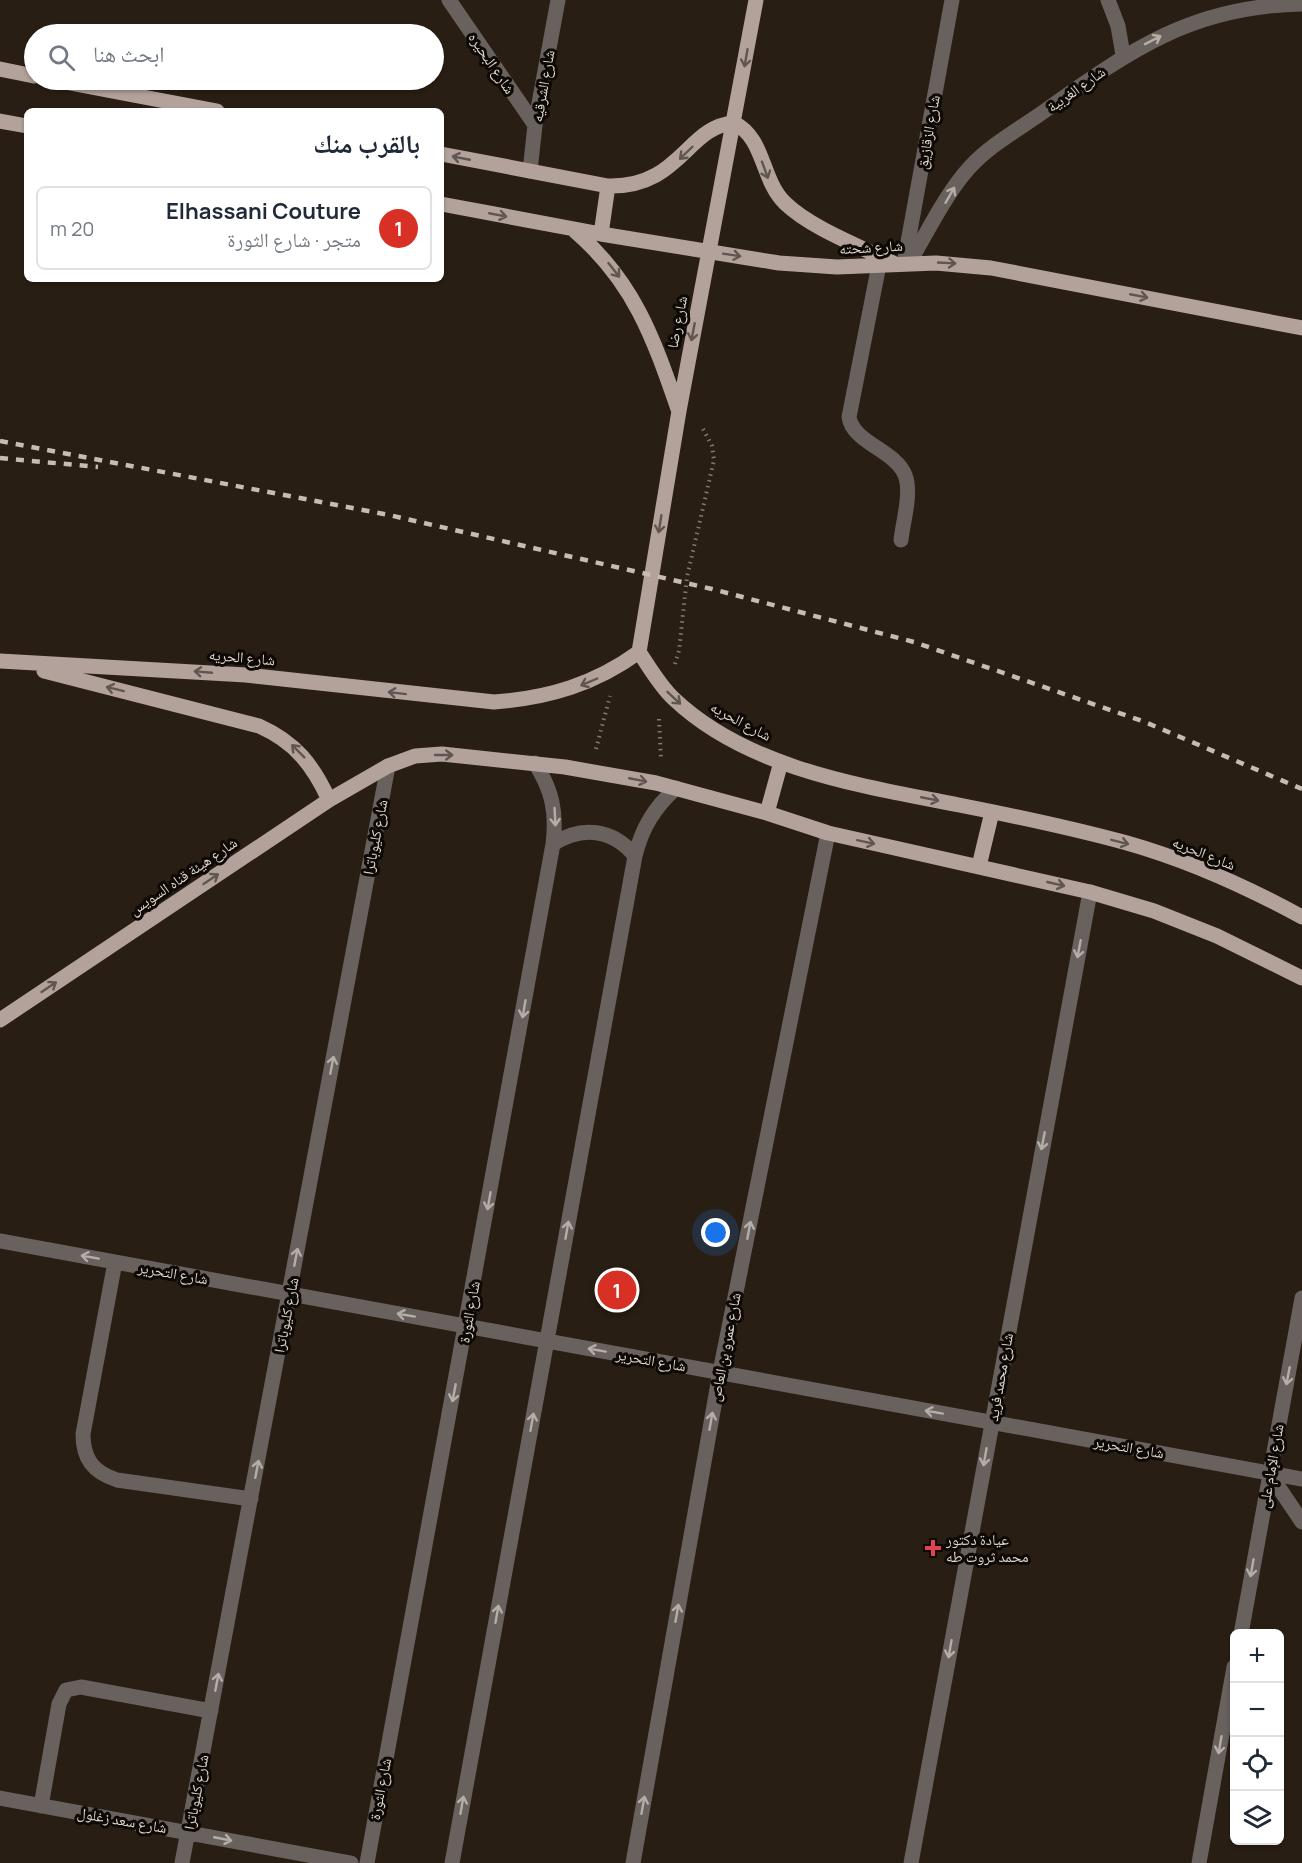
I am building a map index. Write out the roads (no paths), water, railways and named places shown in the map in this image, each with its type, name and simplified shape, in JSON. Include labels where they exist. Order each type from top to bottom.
[{"type":"main road","name":"شارع رضا","points":[[639,652],[679,411],[756,0]]},
{"type":"main road","points":[[0,69],[24,74]]},
{"type":"main road","points":[[107,90],[201,108]]},
{"type":"main road","points":[[0,121],[24,125]]},
{"type":"main road","points":[[444,155],[608,186],[631,186],[654,178],[674,165],[713,128],[734,123],[752,137],[771,185],[785,204],[804,218],[902,264]]},
{"type":"main road","points":[[602,234],[608,186]]},
{"type":"main road","name":"شارع شحته","points":[[444,205],[572,229],[808,266],[936,263],[991,268],[1302,328]]},
{"type":"main road","points":[[572,229],[612,267],[643,314],[679,411]]},
{"type":"main road","name":"شارع الحريه","points":[[5,662],[225,673],[494,702],[520,700],[561,692],[615,669],[639,652],[663,687],[696,718],[721,734],[781,762],[866,786],[1128,843],[1201,869],[1302,917]]},
{"type":"main road","points":[[5,662],[260,726],[278,734],[295,746],[309,762],[329,800]]},
{"type":"main road","points":[[388,766],[415,756],[442,754],[535,763],[656,783],[767,813],[828,833],[1090,892],[1154,911],[1218,936],[1302,978]]},
{"type":"main road","points":[[767,813],[781,762]]},
{"type":"main road","name":"شارع هيئة قناه السويس","points":[[0,1020],[329,800],[388,766]]},
{"type":"main road","points":[[979,866],[992,812]]},
{"type":"street","name":"شارع البحيره","points":[[449,0],[535,125]]},
{"type":"street","name":"شارع الشرقيه","points":[[530,171],[535,125],[558,0]]},
{"type":"street","name":"شارع الزقازيق","points":[[902,264],[952,0]]},
{"type":"street","points":[[1108,0],[1118,26],[1123,56]]},
{"type":"street","name":"شارع الغربية","points":[[902,264],[959,181],[979,157],[1123,56],[1184,25],[1216,15],[1249,8],[1302,4]]},
{"type":"street","points":[[879,265],[849,417],[853,428],[892,459],[905,476],[907,485],[901,540]]},
{"type":"street","name":"شارع الثورة","points":[[367,1863],[467,1326],[553,844],[556,823],[553,801],[547,781],[535,763]]},
{"type":"street","name":"شارع كليوباترا","points":[[182,1863],[388,766]]},
{"type":"street","points":[[452,1863],[635,856],[640,837],[649,819],[660,802],[676,788]]},
{"type":"street","points":[[553,844],[577,832],[603,833],[626,846],[635,856]]},
{"type":"street","name":"شارع عمرو بن العاص","points":[[633,1863],[720,1372],[828,833]]},
{"type":"street","name":"شارع محمد فريد","points":[[911,1863],[1090,892]]},
{"type":"street","name":"شارع التحرير","points":[[0,1241],[1302,1479]]},
{"type":"street","points":[[115,1262],[83,1434],[83,1450],[90,1465],[102,1475],[117,1480],[251,1499]]},
{"type":"street","name":"شارع الإمام على","points":[[1241,1629],[1302,1298]]},
{"type":"street","points":[[1269,1473],[1302,1522]]},
{"type":"street","points":[[1199,1863],[1231,1683]]},
{"type":"street","points":[[41,1806],[59,1704],[66,1690],[81,1687],[211,1711]]},
{"type":"street","name":"شارع سعد زغلول","points":[[0,1798],[351,1863]]},
{"type":"railway","points":[[0,441],[389,515],[712,589],[914,642],[1145,722],[1302,789]]},
{"type":"railway","points":[[0,458],[98,467]]},
{"type":"place","name":"Elhassani Couture","points":[[617,1290]]},
{"type":"place","name":"عيادة دكتور محمد ثروت طه","points":[[933,1548]]}]
